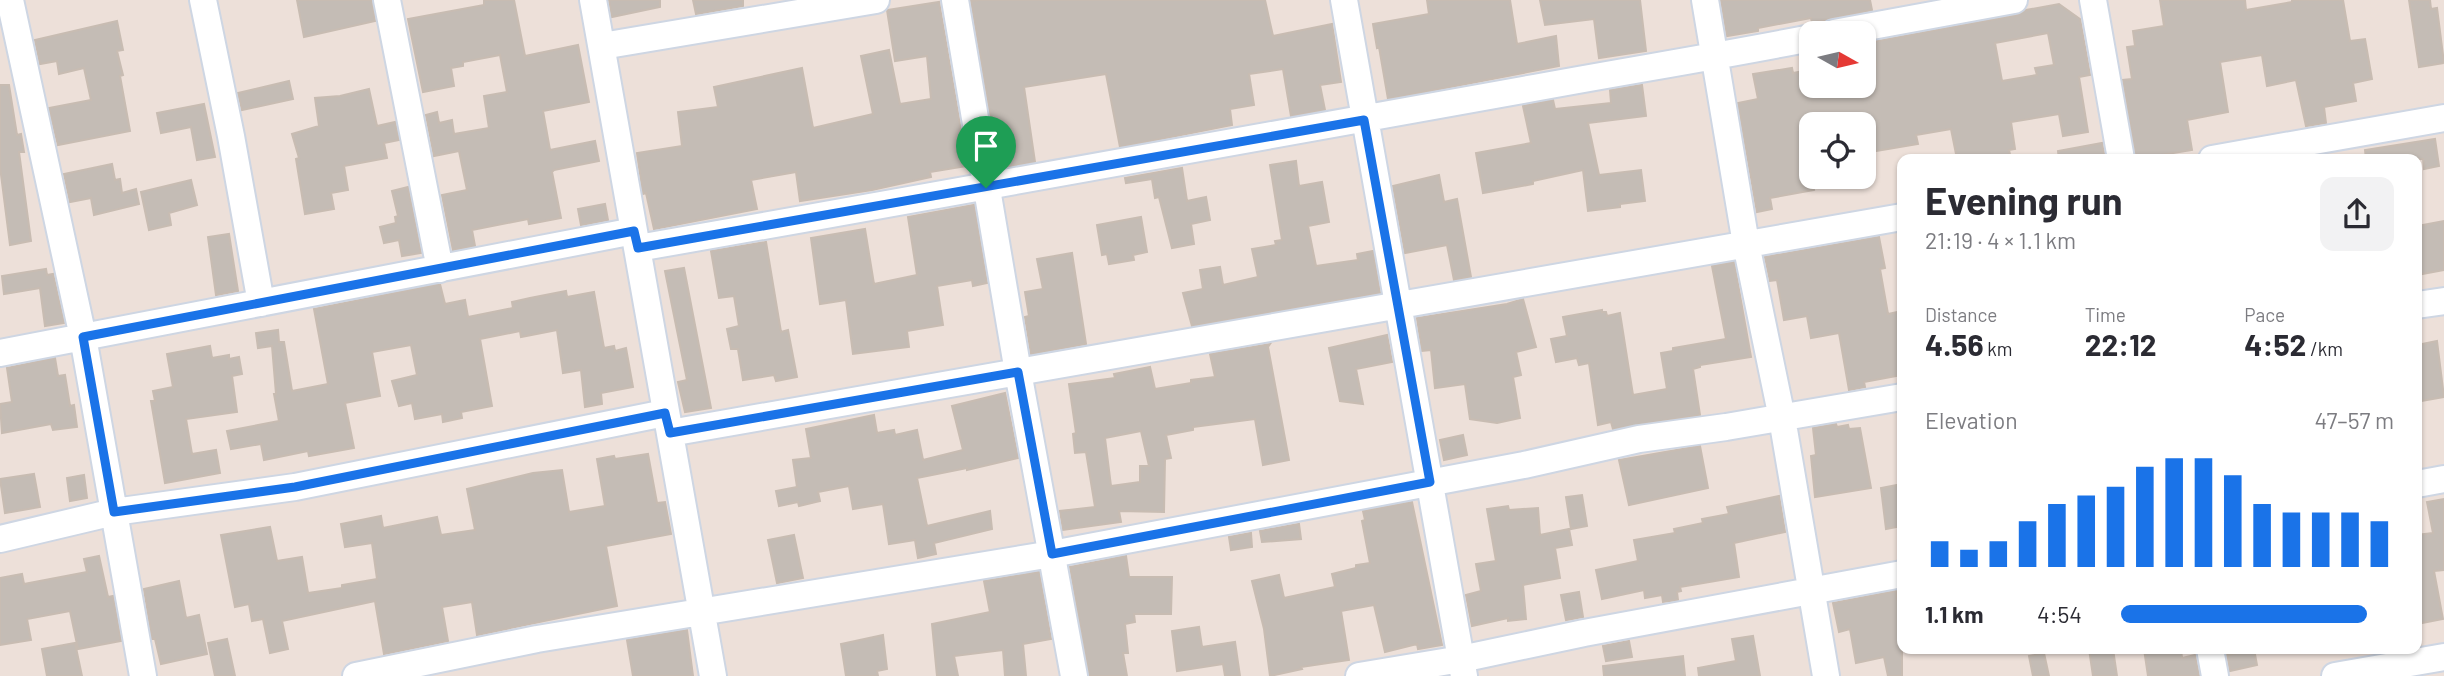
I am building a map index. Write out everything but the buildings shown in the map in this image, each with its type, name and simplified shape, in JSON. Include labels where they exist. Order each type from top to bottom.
[{"type":"street","points":[[10,0],[83,337],[143,676]]},
{"type":"street","points":[[202,0],[231,136],[261,303]]},
{"type":"street","points":[[387,0],[440,269]]},
{"type":"street","points":[[593,0],[713,676]]},
{"type":"street","points":[[602,46],[876,0]]},
{"type":"street","points":[[955,0],[1018,372],[1074,676]]},
{"type":"street","points":[[1344,0],[1462,667]]},
{"type":"street","points":[[1705,0],[1746,244],[1782,418],[1826,676]]},
{"type":"street","points":[[1876,25],[2014,0]]},
{"type":"street","points":[[2093,0],[2120,154]]},
{"type":"street","points":[[0,353],[440,269],[986,188],[1799,40]]},
{"type":"street","points":[[2240,154],[2444,118]]},
{"type":"street","points":[[0,539],[114,512],[295,487],[667,423],[1018,372],[1897,218]]},
{"type":"street","points":[[2422,305],[2444,301]]},
{"type":"street","points":[[356,676],[537,639],[701,610],[1052,554],[1639,439],[1897,398]]},
{"type":"street","points":[[2422,483],[2444,479]]},
{"type":"street","points":[[1359,676],[1462,667],[1584,633],[1897,576]]},
{"type":"street","points":[[2211,654],[2215,676]]},
{"type":"street","points":[[2335,676],[2444,657]]},
{"type":"route","points":[[1364,120],[1430,482],[1052,554],[1018,372],[670,433],[665,413],[295,487],[114,512],[83,337],[634,231],[638,248],[986,188],[1364,120]]}]
